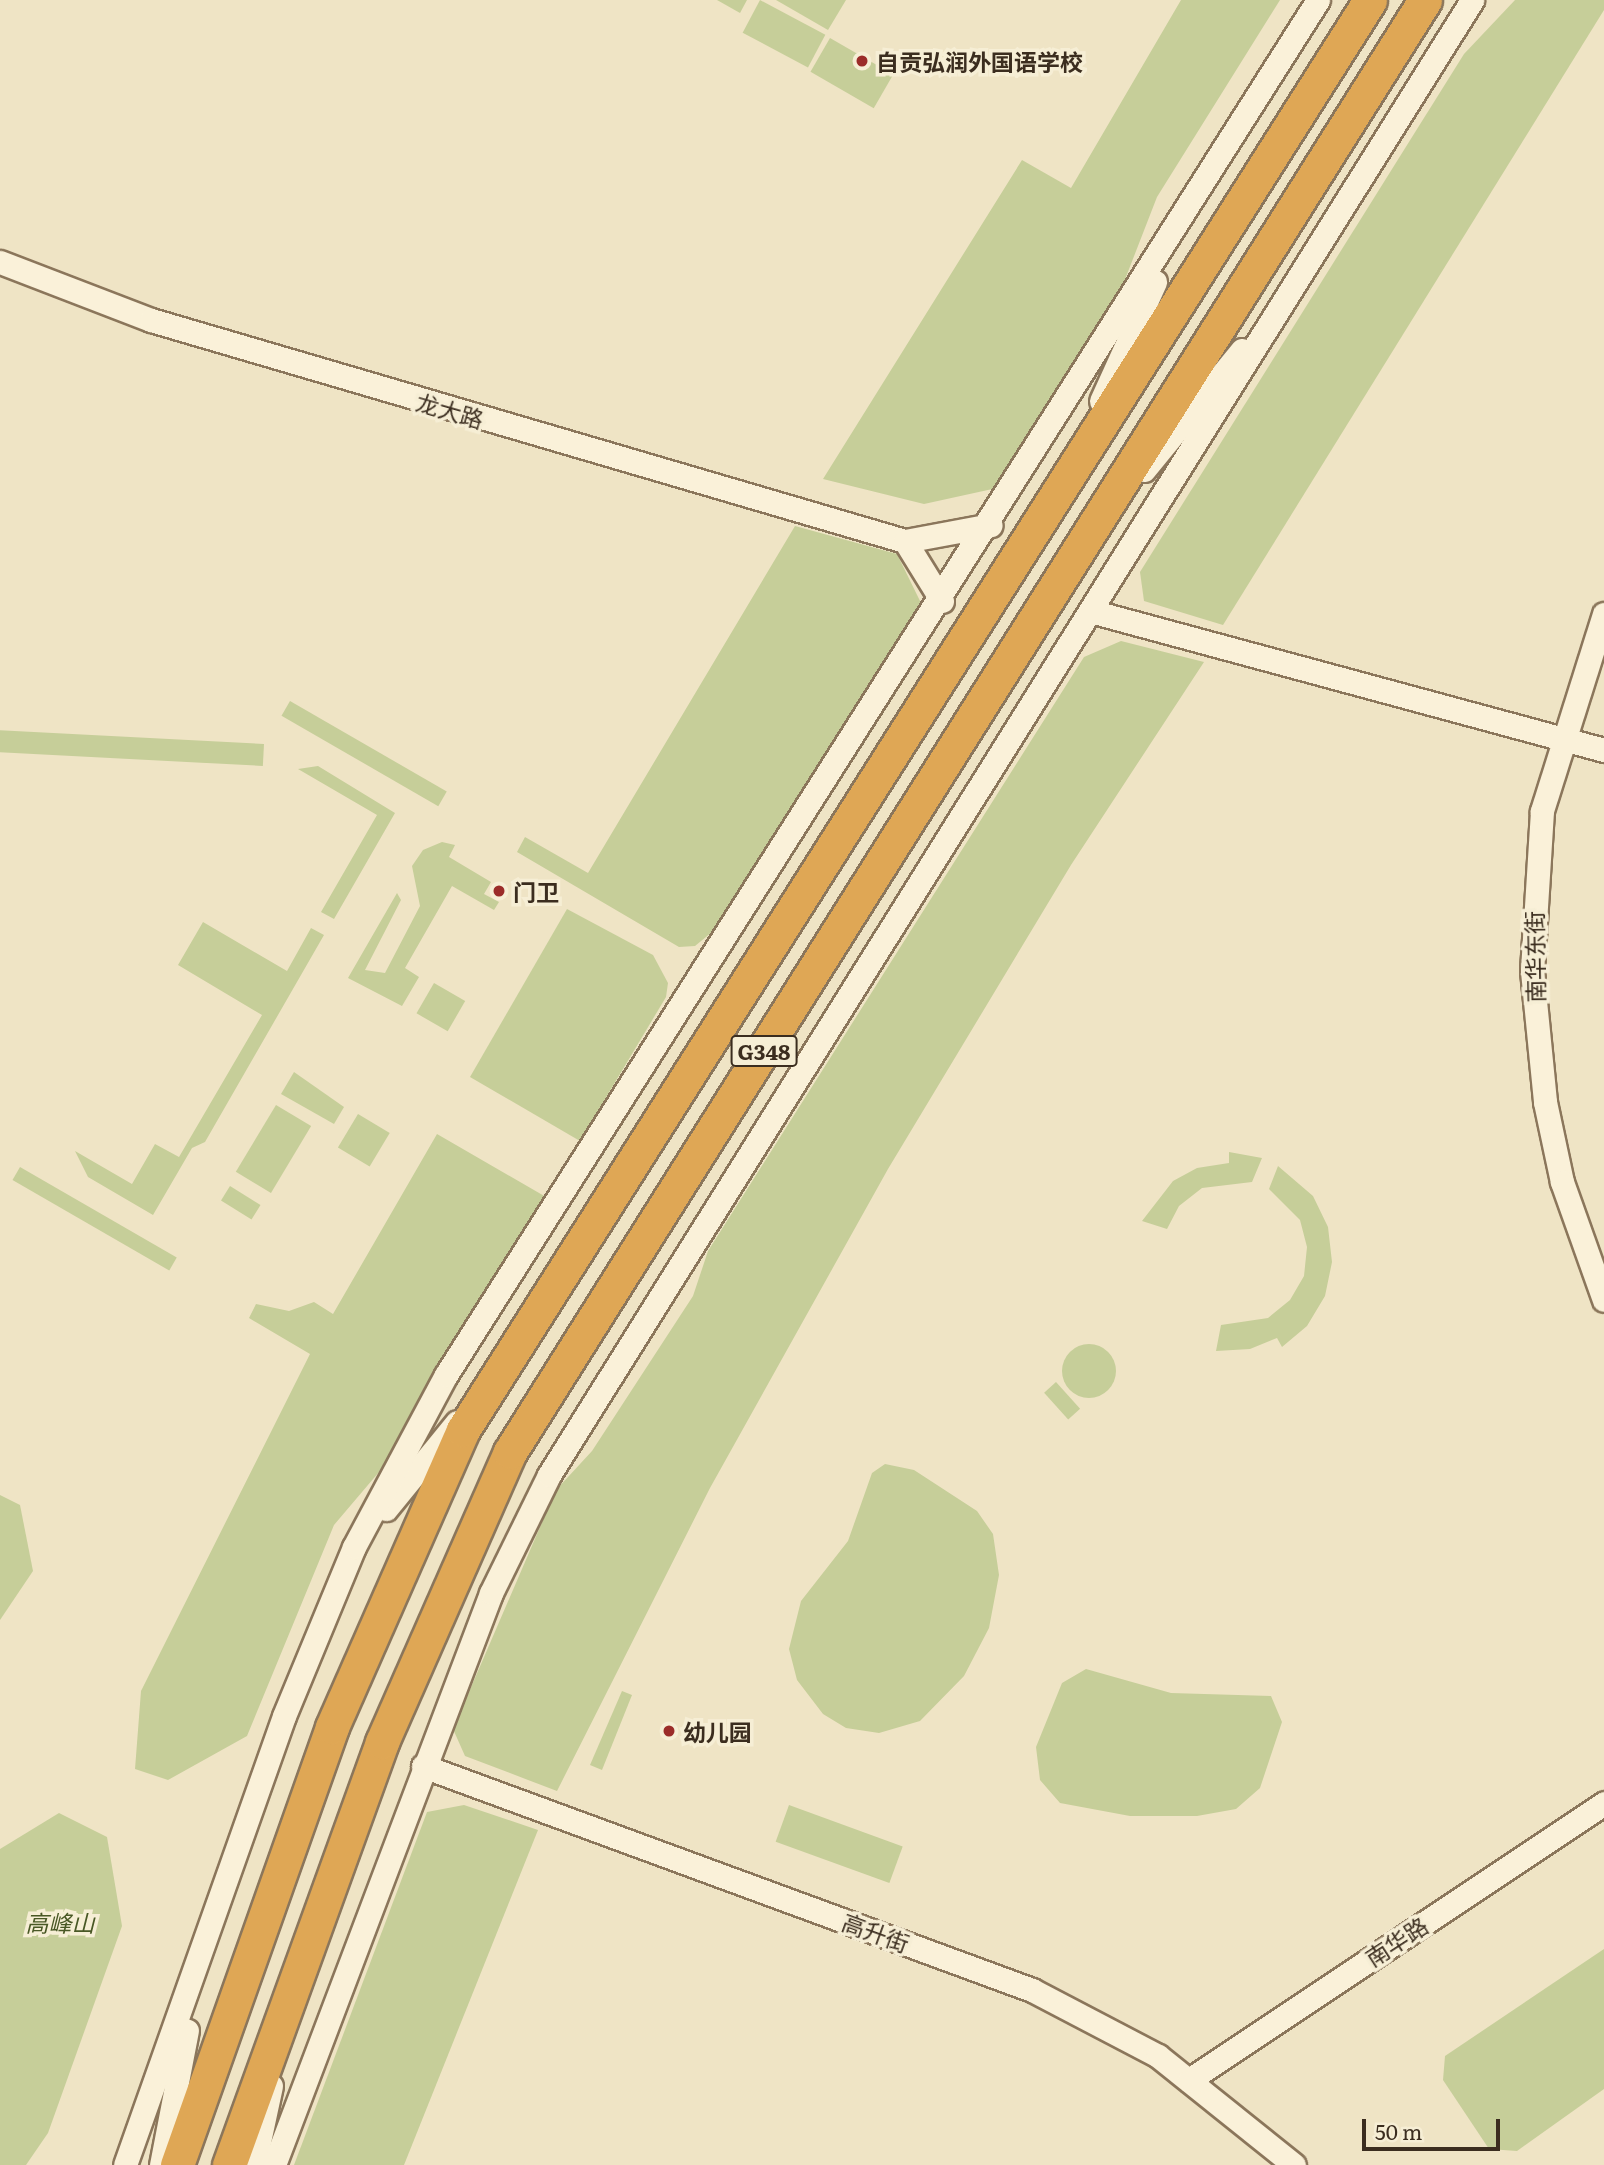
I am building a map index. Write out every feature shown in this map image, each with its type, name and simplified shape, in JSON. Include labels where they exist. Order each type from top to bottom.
[{"type":"highway","name":"G348","points":[[177,2165],[332,1727],[402,1560],[495,1376],[1057,499],[1370,0]]},
{"type":"highway","name":"G348","points":[[229,2165],[382,1742],[510,1452],[1098,526],[1425,0]]},
{"type":"street","points":[[125,2165],[199,1965],[262,1775],[354,1547],[446,1375],[942,601],[1318,0]]},
{"type":"street","points":[[275,2165],[423,1766],[491,1593],[549,1475],[1094,612],[1472,0]]},
{"type":"street","points":[[1057,499],[1194,196]]},
{"type":"street","name":"龙大路","points":[[0,262],[164,324],[905,541]]},
{"type":"street","points":[[1098,526],[1300,280]]},
{"type":"street","points":[[942,601],[905,541],[990,525]]},
{"type":"street","points":[[1094,612],[1604,750]]},
{"type":"street","name":"南华东街","points":[[1604,614],[1561,738],[1542,811],[1534,887],[1534,1006],[1562,1182],[1604,1300]]},
{"type":"street","points":[[354,1547],[495,1376]]},
{"type":"street","name":"高升街","points":[[423,1766],[1032,1990],[1124,2036],[1189,2080],[1294,2165]]},
{"type":"street","name":"南华路","points":[[1189,2080],[1604,1803]]},
{"type":"street","points":[[162,2165],[199,1965]]},
{"type":"street","points":[[254,2165],[287,2009]]},
{"type":"green space","points":[[717,0],[747,0],[740,13]]},
{"type":"green space","points":[[760,0],[825,35],[808,67],[743,33]]},
{"type":"green space","points":[[776,0],[846,0],[828,30]]},
{"type":"green space","points":[[1181,0],[1280,0],[1157,197],[1124,282],[997,488],[924,504],[823,479],[1022,160],[1071,188]]},
{"type":"green space","points":[[1515,0],[1604,0],[1604,10],[1223,625],[1144,601],[1140,572],[1464,54]]},
{"type":"green space","points":[[830,38],[893,74],[874,108],[810,72]]},
{"type":"green space","points":[[795,526],[897,554],[921,603],[712,932],[695,946],[679,947],[517,852],[525,837],[588,873]]},
{"type":"green space","points":[[1121,641],[1204,662],[1071,865],[888,1169],[710,1488],[557,1791],[465,1756],[453,1729],[556,1490],[592,1451],[693,1296],[708,1251],[1084,657]]},
{"type":"green space","points":[[290,701],[447,792],[438,806],[282,716]]},
{"type":"green space","points":[[0,730],[264,744],[263,766],[0,752]]},
{"type":"green space","points":[[318,766],[395,813],[334,919],[321,912],[377,815],[298,769]]},
{"type":"green space","points":[[442,842],[455,845],[449,857],[491,882],[484,894],[499,902],[494,910],[452,886],[405,968],[419,977],[402,1006],[348,978],[397,893],[401,900],[365,970],[385,973],[420,906],[412,866],[423,850]]},
{"type":"green space","points":[[567,909],[653,955],[668,983],[666,997],[580,1141],[470,1077]]},
{"type":"green space","points":[[203,922],[287,971],[311,928],[324,935],[205,1142],[192,1148],[153,1215],[88,1177],[75,1151],[132,1184],[155,1144],[179,1157],[262,1015],[178,965]]},
{"type":"green space","points":[[434,983],[465,1001],[448,1031],[416,1013]]},
{"type":"green space","points":[[294,1072],[344,1107],[334,1124],[281,1094]]},
{"type":"green space","points":[[276,1105],[311,1126],[271,1193],[236,1172]]},
{"type":"green space","points":[[358,1114],[390,1133],[370,1166],[338,1147]]},
{"type":"green space","points":[[437,1134],[546,1197],[379,1472],[334,1525],[247,1736],[168,1780],[135,1769],[141,1691],[310,1354],[249,1318],[256,1304],[289,1311],[314,1302],[333,1314]]},
{"type":"green space","points":[[1229,1152],[1262,1158],[1252,1182],[1202,1188],[1179,1206],[1167,1229],[1142,1221],[1173,1181],[1197,1168],[1229,1163]]},
{"type":"green space","points":[[1278,1166],[1313,1196],[1328,1227],[1332,1262],[1325,1296],[1307,1326],[1282,1347],[1277,1338],[1250,1349],[1216,1351],[1221,1325],[1268,1318],[1290,1300],[1304,1276],[1307,1247],[1300,1220],[1269,1189]]},
{"type":"green space","points":[[20,1167],[177,1258],[169,1270],[12,1180]]},
{"type":"green space","points":[[230,1186],[261,1205],[252,1219],[221,1200]]},
{"type":"green space","points":[[1089,1344],[1108,1352],[1116,1371],[1108,1390],[1089,1398],[1070,1390],[1062,1371],[1070,1352]]},
{"type":"green space","points":[[1056,1382],[1080,1409],[1068,1419],[1044,1393]]},
{"type":"green space","points":[[885,1464],[914,1470],[977,1511],[993,1534],[999,1575],[989,1628],[964,1676],[920,1721],[879,1733],[846,1728],[823,1714],[797,1680],[789,1649],[801,1601],[848,1541],[872,1473]]},
{"type":"green space","points":[[0,1495],[20,1505],[33,1571],[0,1620]]},
{"type":"green space","points":[[1086,1669],[1171,1693],[1271,1696],[1282,1722],[1260,1788],[1236,1809],[1197,1816],[1130,1816],[1060,1803],[1040,1780],[1036,1747],[1062,1683]]},
{"type":"green space","points":[[622,1691],[632,1695],[602,1770],[590,1765]]},
{"type":"green space","points":[[464,1805],[538,1830],[404,2165],[294,2165],[427,1812]]},
{"type":"green space","points":[[789,1805],[903,1846],[889,1883],[776,1842]]},
{"type":"green space","name":"高峰山","points":[[59,1813],[107,1837],[122,1926],[48,2133],[26,2165],[0,2165],[0,1849]]},
{"type":"green space","points":[[1604,1949],[1604,2089],[1517,2151],[1489,2149],[1443,2080],[1445,2056]]},
{"type":"place","name":"自贡弘润外国语学校","points":[[862,61]]},
{"type":"place","name":"门卫","points":[[499,891]]},
{"type":"place","name":"幼儿园","points":[[669,1731]]}]
